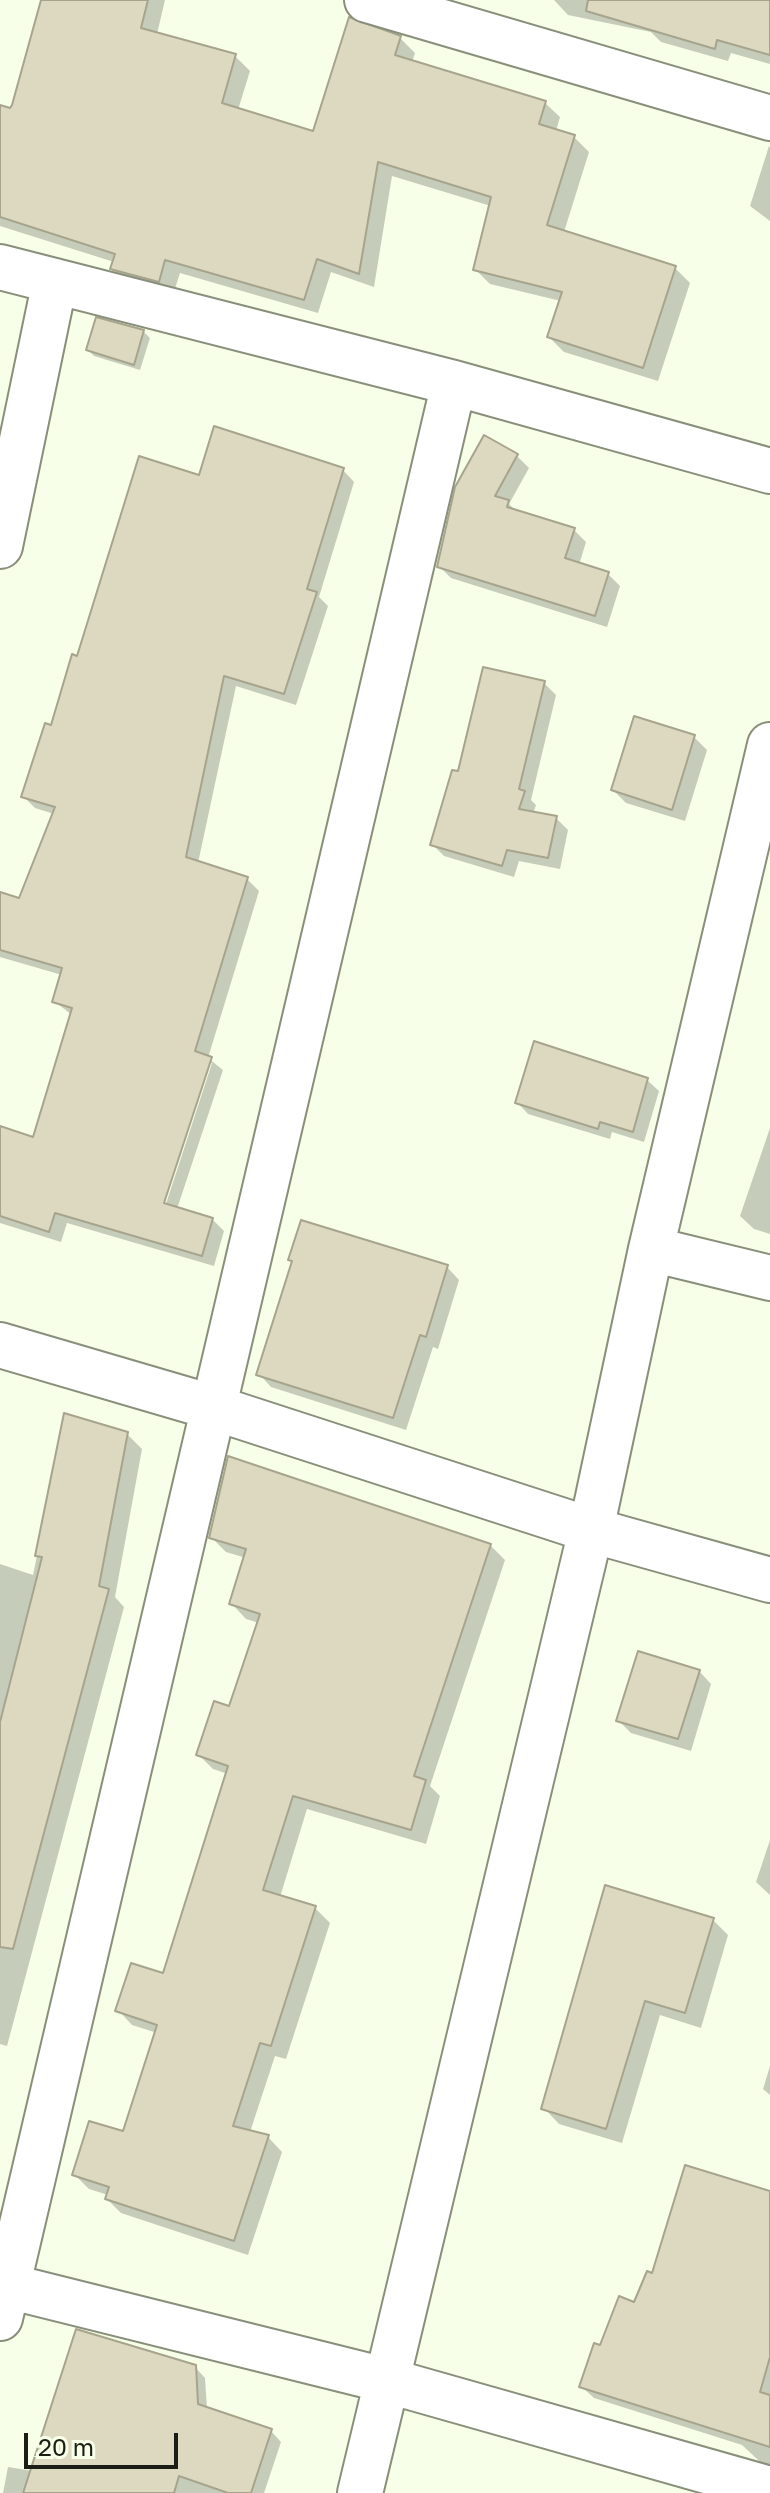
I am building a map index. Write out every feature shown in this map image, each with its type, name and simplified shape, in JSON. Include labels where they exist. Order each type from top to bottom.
[{"type":"street","points":[[367,0],[770,118]]},
{"type":"street","points":[[0,267],[454,383],[770,471]]},
{"type":"street","points":[[0,546],[55,281]]},
{"type":"street","points":[[454,383],[215,1408],[3,2296],[389,2381],[770,2489]]},
{"type":"street","points":[[360,2493],[591,1530],[651,1249],[770,745]]},
{"type":"street","points":[[651,1249],[770,1278]]},
{"type":"street","points":[[0,1345],[215,1408],[591,1530],[770,1580]]},
{"type":"building","points":[[41,0],[148,0],[141,28],[236,54],[222,103],[313,131],[349,17],[401,36],[395,55],[546,101],[539,124],[575,135],[547,225],[676,266],[643,368],[547,337],[562,292],[473,270],[491,197],[378,162],[359,274],[317,259],[304,300],[165,260],[159,282],[110,269],[115,254],[0,217],[0,105],[10,108],[12,105]]},
{"type":"building","points":[[588,0],[770,0],[770,55],[717,40],[715,49],[586,11]]},
{"type":"building","points":[[96,317],[144,330],[134,365],[86,350]]},
{"type":"building","points":[[214,426],[344,468],[307,589],[317,592],[284,694],[224,676],[186,857],[248,877],[195,1051],[212,1057],[164,1203],[213,1218],[202,1256],[55,1213],[49,1232],[0,1216],[0,1126],[33,1137],[72,1008],[52,1002],[62,968],[0,950],[0,892],[19,898],[55,807],[21,797],[45,723],[51,725],[72,654],[77,656],[139,456],[199,475]]},
{"type":"building","points":[[484,435],[518,454],[495,496],[509,500],[507,507],[575,528],[565,558],[609,572],[595,616],[437,567],[455,487]]},
{"type":"building","points":[[483,667],[545,681],[519,789],[525,791],[519,809],[557,816],[548,858],[507,850],[502,866],[430,845],[452,770],[458,771]]},
{"type":"building","points":[[634,716],[695,735],[672,810],[611,790]]},
{"type":"building","points":[[534,1041],[648,1078],[633,1132],[600,1122],[598,1129],[515,1103]]},
{"type":"building","points":[[301,1220],[448,1265],[426,1337],[420,1335],[393,1418],[256,1375],[292,1261],[288,1260]]},
{"type":"building","points":[[64,1413],[128,1432],[99,1586],[109,1589],[13,1949],[0,1947],[0,1722],[42,1557],[35,1556]]},
{"type":"building","points":[[228,1456],[491,1544],[414,1776],[426,1780],[411,1830],[293,1796],[263,1890],[316,1906],[271,2046],[260,2043],[233,2126],[269,2135],[234,2241],[105,2199],[109,2187],[72,2175],[89,2121],[123,2131],[157,2025],[115,2011],[131,1963],[163,1973],[228,1766],[196,1755],[214,1701],[229,1706],[260,1614],[229,1604],[246,1549],[209,1538]]},
{"type":"building","points":[[638,1651],[700,1670],[678,1739],[616,1721]]},
{"type":"building","points":[[605,1885],[714,1918],[685,2013],[645,2001],[606,2129],[541,2109]]},
{"type":"building","points":[[685,2165],[770,2191],[770,2357],[760,2392],[770,2395],[770,2447],[579,2387],[594,2343],[600,2345],[619,2296],[634,2302],[647,2271],[652,2273]]},
{"type":"building","points":[[76,2329],[196,2365],[198,2404],[272,2429],[251,2493],[228,2493],[179,2476],[174,2493],[23,2493]]}]
